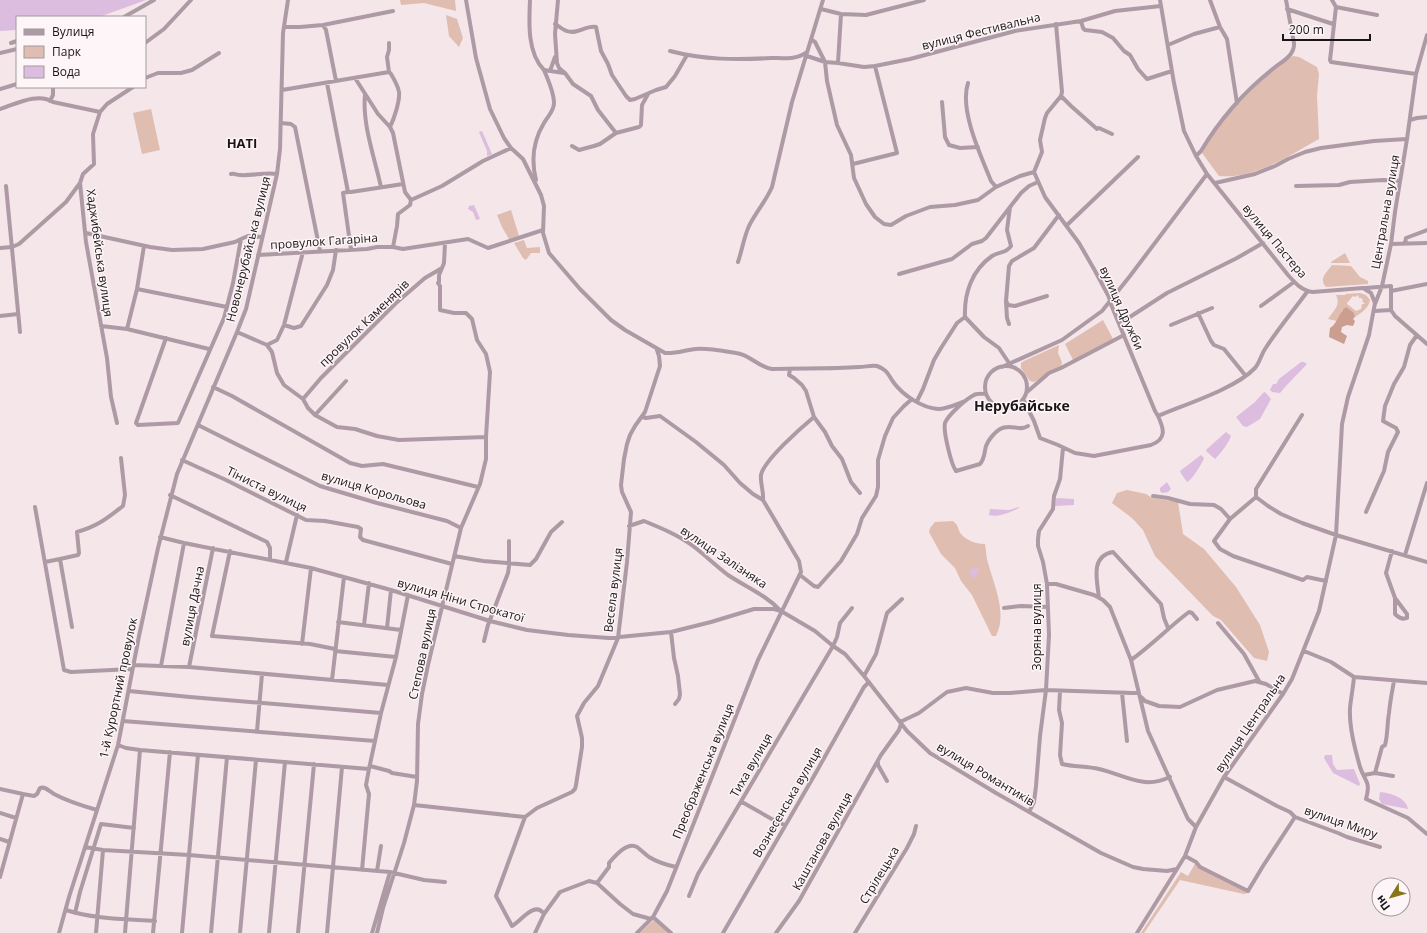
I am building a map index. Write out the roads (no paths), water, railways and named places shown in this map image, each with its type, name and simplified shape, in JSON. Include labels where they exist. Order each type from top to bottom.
[{"type":"street","points":[[126,16],[154,0]]},
{"type":"street","points":[[146,41],[164,29],[191,0]]},
{"type":"street","name":"Новонерубайська вулиця","points":[[160,537],[176,474],[246,309],[277,174],[280,149],[284,27],[288,0]]},
{"type":"street","points":[[466,0],[476,58],[489,106],[504,138],[510,148],[523,159],[541,196],[544,206],[542,230],[549,253],[602,312],[620,326],[663,352],[672,354],[702,349],[736,352],[767,368],[790,369],[873,366],[878,367],[890,374],[894,382],[903,392],[924,405],[939,409],[965,401]]},
{"type":"street","points":[[530,0],[529,20],[531,38],[538,62],[544,70],[551,89],[554,104],[552,111],[538,134],[534,146],[533,160],[536,184]]},
{"type":"street","points":[[558,0],[555,24],[557,63],[559,68],[574,84],[591,96],[598,110],[616,133]]},
{"type":"street","points":[[738,262],[749,226],[772,187],[792,102],[823,0]]},
{"type":"street","points":[[821,10],[841,14],[866,14],[924,0]]},
{"type":"street","name":"вулиця Пастера","points":[[1160,0],[1184,131],[1196,156],[1207,174],[1294,282],[1307,292],[1382,286]]},
{"type":"street","points":[[1210,0],[1220,27],[1227,39],[1237,103]]},
{"type":"street","points":[[1196,156],[1218,125],[1237,103],[1268,73],[1293,52],[1295,48],[1286,0]]},
{"type":"street","points":[[1332,0],[1336,7],[1331,62],[1416,74]]},
{"type":"street","name":"вулиця Фестивальна","points":[[807,54],[824,62],[864,68],[910,59],[1015,31],[1081,21],[1116,11],[1161,6]]},
{"type":"street","points":[[1336,7],[1377,15]]},
{"type":"street","points":[[1287,10],[1334,24]]},
{"type":"street","points":[[284,27],[322,25],[393,11]]},
{"type":"street","points":[[838,63],[841,14]]},
{"type":"street","points":[[1081,21],[1085,30],[1102,32],[1113,38],[1124,51],[1130,55],[1138,69],[1148,79],[1172,71]]},
{"type":"street","points":[[555,24],[566,31],[572,32],[589,27],[596,27],[601,50],[612,75],[626,96],[632,100],[666,87],[671,82],[687,55]]},
{"type":"street","points":[[812,40],[824,62],[837,125],[848,147],[854,178],[866,204],[875,217],[880,222],[891,225],[906,216],[930,207],[955,205],[978,200],[996,188],[1020,176],[1034,172],[1042,152],[1040,140],[1046,118],[1061,96],[1060,64],[1056,24]]},
{"type":"street","points":[[322,25],[326,30],[336,81]]},
{"type":"street","points":[[1168,45],[1194,34],[1220,27]]},
{"type":"street","name":"Центральна вулиця","points":[[1374,308],[1382,286],[1392,244],[1395,212],[1416,74],[1427,35]]},
{"type":"street","points":[[11,43],[16,41]]},
{"type":"street","points":[[389,43],[387,57],[389,72],[399,92],[396,111],[390,127]]},
{"type":"street","points":[[0,53],[16,49]]},
{"type":"street","points":[[670,51],[687,55],[730,60],[796,57],[807,54]]},
{"type":"street","points":[[146,78],[158,73],[181,73],[192,70],[219,53]]},
{"type":"street","points":[[550,72],[557,53]]},
{"type":"street","points":[[852,164],[897,153],[875,66]]},
{"type":"street","points":[[544,70],[565,73]]},
{"type":"street","points":[[282,90],[389,72]]},
{"type":"street","points":[[354,78],[378,114],[390,127],[396,146],[405,192],[411,200]]},
{"type":"street","points":[[327,83],[348,192]]},
{"type":"street","points":[[968,83],[966,100],[969,123],[991,181],[996,188]]},
{"type":"street","points":[[0,88],[16,84]]},
{"type":"street","points":[[50,101],[53,95],[53,88]]},
{"type":"street","points":[[0,248],[19,244],[66,202],[80,183],[83,174],[94,164],[93,134],[100,112],[107,104],[131,88]]},
{"type":"street","points":[[572,146],[579,150],[594,146],[605,141],[616,133],[639,127],[642,105],[648,94]]},
{"type":"street","points":[[365,95],[364,106],[366,121],[381,187]]},
{"type":"street","points":[[1061,96],[1097,129],[1099,128],[1112,134]]},
{"type":"street","points":[[0,109],[39,98],[47,98],[50,101],[100,112]]},
{"type":"street","points":[[942,102],[945,137],[949,145],[960,148],[978,147]]},
{"type":"street","points":[[1410,120],[1427,117]]},
{"type":"street","points":[[281,123],[291,124],[295,127],[320,251]]},
{"type":"street","points":[[1215,184],[1255,174],[1305,152],[1321,148],[1374,141],[1407,139]]},
{"type":"street","points":[[393,247],[398,214],[410,205],[411,200],[442,186],[483,161],[510,148]]},
{"type":"street","points":[[1067,225],[1138,157]]},
{"type":"street","name":"вулиця Дружби","points":[[1034,172],[1045,197],[1067,225],[1109,297],[1163,428],[1160,440],[1151,445],[1094,456],[1075,453],[1063,448]]},
{"type":"street","points":[[231,174],[277,174]]},
{"type":"street","points":[[1002,367],[1012,367],[1021,373],[1026,382],[1026,392],[1023,399],[1015,406],[1003,408],[993,404],[986,394],[985,386],[988,377],[993,371],[1062,340],[1102,311],[1207,174]]},
{"type":"street","points":[[1296,186],[1339,185],[1350,182],[1382,180],[1400,181]]},
{"type":"street","points":[[899,274],[952,258],[972,244],[982,241],[986,238],[1024,189],[1038,182]]},
{"type":"street","name":"Хаджибейська вулиця","points":[[80,183],[86,233],[107,358],[111,397],[117,423]]},
{"type":"street","points":[[351,250],[343,193],[404,184]]},
{"type":"street","points":[[6,186],[20,332]]},
{"type":"street","points":[[1009,364],[999,348],[984,337],[965,317],[965,308],[971,280],[992,256],[1008,250],[1011,246],[1007,230],[1010,207]]},
{"type":"street","points":[[1009,324],[1007,318],[1006,301],[1010,263],[1034,248],[1059,215]]},
{"type":"street","name":"провулок Гагаріна","points":[[258,255],[367,249],[377,247],[393,247],[403,249],[468,239],[488,248],[542,230]]},
{"type":"street","points":[[1405,243],[1406,238],[1427,230]]},
{"type":"street","points":[[86,233],[144,246],[166,249],[203,249],[235,242],[248,236],[262,237]]},
{"type":"street","points":[[166,338],[136,423],[138,425],[178,423],[209,349],[213,344],[224,318],[242,238]]},
{"type":"street","points":[[442,268],[444,263],[445,243]]},
{"type":"street","points":[[1119,324],[1167,293],[1237,258],[1263,243]]},
{"type":"street","points":[[1392,244],[1427,243]]},
{"type":"street","points":[[127,329],[137,289],[144,246]]},
{"type":"street","points":[[284,325],[294,328],[301,326],[327,285],[333,270],[336,250]]},
{"type":"street","points":[[267,345],[278,340],[284,325],[303,252]]},
{"type":"street","name":"провулок Каменярів","points":[[303,399],[396,303],[425,278],[442,268]]},
{"type":"street","name":"Степова вулиця","points":[[377,933],[392,873],[414,805],[417,777],[418,724],[422,694],[442,606],[460,528],[478,487],[486,459],[490,372],[486,354],[477,340],[472,319],[468,314],[440,310],[440,286],[438,283],[442,268]]},
{"type":"street","points":[[1261,306],[1294,282]]},
{"type":"street","points":[[1391,291],[1427,284]]},
{"type":"street","points":[[1382,286],[1391,286],[1391,310]]},
{"type":"street","points":[[1336,535],[1342,424],[1348,397],[1369,335],[1374,308],[1373,296],[1369,291],[1363,288]]},
{"type":"street","points":[[137,289],[227,307]]},
{"type":"street","points":[[1158,416],[1215,392],[1245,375],[1257,365],[1265,349],[1307,292]]},
{"type":"street","points":[[1006,301],[1008,305],[1015,306],[1047,296]]},
{"type":"street","points":[[1171,325],[1212,308]]},
{"type":"street","points":[[1374,308],[1391,310],[1427,344]]},
{"type":"street","points":[[1198,313],[1214,345],[1224,349],[1245,375]]},
{"type":"street","points":[[0,316],[18,314]]},
{"type":"street","points":[[814,417],[768,461],[761,473],[763,500],[798,561],[800,575],[814,586],[820,586],[841,561],[856,534],[862,518],[876,496],[878,487],[878,460],[884,436],[893,418],[904,406],[914,400],[923,389],[934,360],[941,348],[957,323],[965,317]]},
{"type":"street","name":"Хаджибейська вулиця","points":[[101,326],[127,329],[209,349]]},
{"type":"street","points":[[237,332],[267,345],[272,352],[277,373],[286,388],[303,399],[308,408],[315,415],[337,427],[355,429],[378,436],[399,440],[486,436]]},
{"type":"street","points":[[1026,392],[1049,373],[1124,335]]},
{"type":"street","points":[[1366,512],[1384,471],[1388,452],[1398,432],[1396,428],[1383,421],[1385,406],[1394,384],[1404,367],[1410,345],[1417,336]]},
{"type":"street","points":[[656,348],[660,356],[663,352]]},
{"type":"street","name":"Весела вулиця","points":[[525,817],[537,808],[572,792],[575,789],[582,747],[582,738],[577,716],[578,712],[598,686],[618,638],[631,512],[621,485],[624,459],[630,435],[635,426],[643,417],[660,366],[660,356]]},
{"type":"street","points":[[790,369],[789,375],[798,381],[806,391],[814,417],[842,459],[851,482],[860,493]]},
{"type":"street","points":[[315,415],[346,381]]},
{"type":"street","points":[[213,387],[232,396],[350,463],[362,466],[383,464],[478,487]]},
{"type":"street","points":[[986,394],[975,394],[965,401],[948,418],[945,426],[946,441],[956,471],[980,464],[984,456],[986,446],[991,438],[1000,429],[1011,426],[1020,429],[1035,425]]},
{"type":"street","points":[[1023,399],[1040,438],[1063,448]]},
{"type":"street","points":[[1302,415],[1256,489],[1256,496],[1230,519],[1214,539],[1220,550],[1233,556],[1303,580],[1307,577],[1326,581]]},
{"type":"street","points":[[643,417],[660,416],[696,442],[724,465],[744,487],[763,500]]},
{"type":"street","points":[[1028,426],[1028,421],[1032,418]]},
{"type":"street","name":"вулиця Корольова","points":[[198,425],[320,486],[377,503],[447,521],[460,528]]},
{"type":"street","name":"Зоряна вулиця","points":[[1029,812],[1034,802],[1036,786],[1040,736],[1046,690],[1049,635],[1047,584],[1038,546],[1038,539],[1039,531],[1053,509],[1054,496],[1060,479],[1063,448]]},
{"type":"street","points":[[45,562],[78,555],[77,532],[100,524],[123,506],[125,495],[121,458]]},
{"type":"street","name":"Тіниста вулиця","points":[[182,460],[297,515],[313,521],[325,521],[358,527],[361,529],[360,537],[363,540],[452,564]]},
{"type":"street","points":[[1405,555],[1427,483]]},
{"type":"street","points":[[170,495],[267,542],[270,548],[270,559]]},
{"type":"street","points":[[1153,496],[1168,498],[1190,504],[1214,505],[1221,509],[1230,519]]},
{"type":"street","points":[[1256,496],[1281,514],[1302,523],[1336,535],[1427,562]]},
{"type":"street","points":[[35,508],[64,670],[70,672],[133,667],[189,667],[388,685]]},
{"type":"street","points":[[286,562],[297,515]]},
{"type":"street","name":"вулиця Залізняка","points":[[629,526],[644,521],[679,537],[696,548],[727,574],[763,596],[781,611]]},
{"type":"street","points":[[454,556],[483,561],[527,565],[533,563],[551,532],[562,522]]},
{"type":"street","name":"вулиця Центральна","points":[[1177,869],[1185,856],[1196,827],[1224,777],[1283,694],[1292,678],[1319,611],[1336,535]]},
{"type":"street","name":"вулиця Ніни Строкатої","points":[[160,537],[311,568],[408,595],[490,621],[526,630],[550,633],[593,638],[618,638],[671,632],[754,609],[774,609],[781,611]]},
{"type":"street","name":"1-й Курортний провулок","points":[[59,933],[118,745],[160,537]]},
{"type":"street","points":[[484,641],[488,625],[506,582],[509,564],[509,541]]},
{"type":"street","points":[[161,666],[184,543]]},
{"type":"street","name":"вулиця Дачна","points":[[189,667],[213,548]]},
{"type":"street","points":[[1392,551],[1386,573],[1395,598],[1407,614],[1407,618],[1405,619],[1395,614],[1395,598]]},
{"type":"street","points":[[230,552],[212,636],[302,644],[335,650],[396,657]]},
{"type":"street","points":[[1099,598],[1096,565],[1102,556],[1113,552],[1151,595],[1161,604],[1168,628]]},
{"type":"street","points":[[60,559],[72,627]]},
{"type":"street","points":[[302,644],[311,568]]},
{"type":"street","name":"Преображенська вулиця","points":[[637,933],[652,918],[667,891],[755,666],[800,575]]},
{"type":"street","points":[[332,680],[344,577]]},
{"type":"street","points":[[364,625],[369,584]]},
{"type":"street","points":[[1047,584],[1056,584],[1099,598],[1110,607],[1132,660],[1148,731],[1182,806],[1188,818],[1196,827]]},
{"type":"street","points":[[387,628],[391,590]]},
{"type":"street","points":[[362,870],[369,794],[366,786],[388,685],[396,657],[408,595]]},
{"type":"street","points":[[864,676],[876,654],[887,613],[902,599]]},
{"type":"street","points":[[1004,608],[1022,606],[1048,607]]},
{"type":"street","name":"Тиха вулиця","points":[[689,896],[698,874],[833,646],[837,637],[840,623],[852,608]]},
{"type":"street","name":"вулиця Романтиків","points":[[781,611],[815,631],[844,654],[869,682],[900,723],[930,753],[1101,853],[1133,867],[1167,871],[1177,869]]},
{"type":"street","points":[[1132,660],[1146,650],[1168,628],[1189,612],[1192,613],[1197,619]]},
{"type":"street","points":[[338,622],[401,630]]},
{"type":"street","points":[[1218,623],[1244,654],[1259,681]]},
{"type":"street","points":[[671,632],[680,694],[679,699],[674,704]]},
{"type":"street","points":[[1304,651],[1331,662],[1354,677],[1427,684]]},
{"type":"street","points":[[257,731],[262,674]]},
{"type":"street","points":[[1354,677],[1350,709],[1351,720],[1357,753],[1368,783],[1366,799],[1408,818],[1427,834]]},
{"type":"street","points":[[900,723],[918,713],[947,692],[961,688],[993,693],[1046,690],[1122,693],[1139,695],[1145,701],[1159,706],[1180,707],[1217,690],[1249,682],[1259,681],[1283,694]]},
{"type":"street","points":[[1375,773],[1382,747],[1385,745],[1394,681]]},
{"type":"street","name":"Вознесенська вулиця","points":[[723,933],[864,687],[869,682]]},
{"type":"street","points":[[129,691],[382,713]]},
{"type":"street","points":[[1060,691],[1059,710],[1062,722],[1060,755],[1062,764],[1097,768],[1139,782],[1148,783],[1170,777]]},
{"type":"street","points":[[1122,693],[1127,741]]},
{"type":"street","points":[[123,721],[375,741]]},
{"type":"street","name":"Каштанова вулиця","points":[[776,933],[793,912],[806,890],[878,760],[899,730],[900,723]]},
{"type":"street","points":[[118,745],[140,750],[342,767],[370,767],[392,773],[417,777]]},
{"type":"street","points":[[126,933],[140,750]]},
{"type":"street","points":[[154,933],[170,752]]},
{"type":"street","points":[[182,933],[198,755]]},
{"type":"street","points":[[211,933],[227,757]]},
{"type":"street","points":[[240,933],[256,760]]},
{"type":"street","points":[[878,760],[878,765],[887,781]]},
{"type":"street","points":[[269,933],[285,762]]},
{"type":"street","points":[[298,933],[314,764]]},
{"type":"street","points":[[327,933],[342,767]]},
{"type":"street","points":[[1364,775],[1375,773],[1393,776]]},
{"type":"street","name":"вулиця Миру","points":[[1224,777],[1290,812],[1295,817],[1347,837],[1380,847]]},
{"type":"street","points":[[0,789],[34,796],[40,788],[44,787],[56,795],[97,810]]},
{"type":"street","points":[[0,876],[2,863],[23,794]]},
{"type":"street","points":[[742,802],[785,826]]},
{"type":"street","points":[[414,805],[525,817],[496,896],[512,926],[526,913],[541,910],[544,914]]},
{"type":"street","points":[[0,813],[16,818]]},
{"type":"street","name":"вулиця Миру","points":[[1185,856],[1196,862],[1200,867],[1248,891],[1266,860],[1295,817]]},
{"type":"street","points":[[75,913],[101,824],[134,828]]},
{"type":"street","name":"Стрілецька","points":[[855,933],[907,848],[916,826]]},
{"type":"street","points":[[0,840],[9,842]]},
{"type":"street","points":[[378,871],[381,846]]},
{"type":"street","points":[[597,883],[609,867],[609,863],[614,856],[629,846],[637,847],[648,856],[676,868]]},
{"type":"street","points":[[85,847],[103,850],[218,857],[378,871],[424,880],[446,882]]},
{"type":"street","points":[[96,933],[103,850]]},
{"type":"street","points":[[1137,933],[1177,869]]},
{"type":"street","points":[[372,933],[392,873]]},
{"type":"street","points":[[535,933],[544,914],[560,892],[589,881],[597,883],[634,914],[652,918],[671,933]]},
{"type":"street","points":[[66,910],[75,913],[98,916],[155,921]]},
{"type":"water","points":[[0,0],[146,0],[102,16],[16,16],[16,30],[0,31]]},
{"type":"water","points":[[482,131],[492,154],[487,156],[487,151],[479,132]]},
{"type":"water","points":[[474,205],[480,219],[476,220],[473,212],[468,209],[469,206]]},
{"type":"water","points":[[1301,362],[1307,364],[1280,393],[1272,392],[1270,390],[1273,384],[1276,384],[1279,379]]},
{"type":"water","points":[[1265,392],[1271,399],[1260,419],[1247,427],[1243,426],[1236,417]]},
{"type":"water","points":[[1226,432],[1231,436],[1215,459],[1206,451]]},
{"type":"water","points":[[1201,455],[1204,458],[1201,464],[1194,475],[1187,482],[1180,471]]},
{"type":"water","points":[[1167,482],[1171,489],[1168,492],[1162,493],[1160,488]]},
{"type":"water","points":[[1057,498],[1074,499],[1074,505],[1055,506]]},
{"type":"water","points":[[1019,507],[1016,510],[1004,514],[996,516],[989,515],[990,509],[1009,510]]},
{"type":"water","points":[[976,567],[979,569],[975,578],[972,577],[969,572]]},
{"type":"water","points":[[1325,755],[1332,755],[1333,764],[1337,770],[1354,769],[1360,784],[1359,786],[1333,773],[1324,758]]},
{"type":"water","points":[[1380,792],[1397,796],[1404,801],[1408,809],[1382,804],[1379,799]]},
{"type":"district","name":"НАТІ","points":[[242,143]]},
{"type":"district","name":"Нерубайське","points":[[1022,405]]}]
